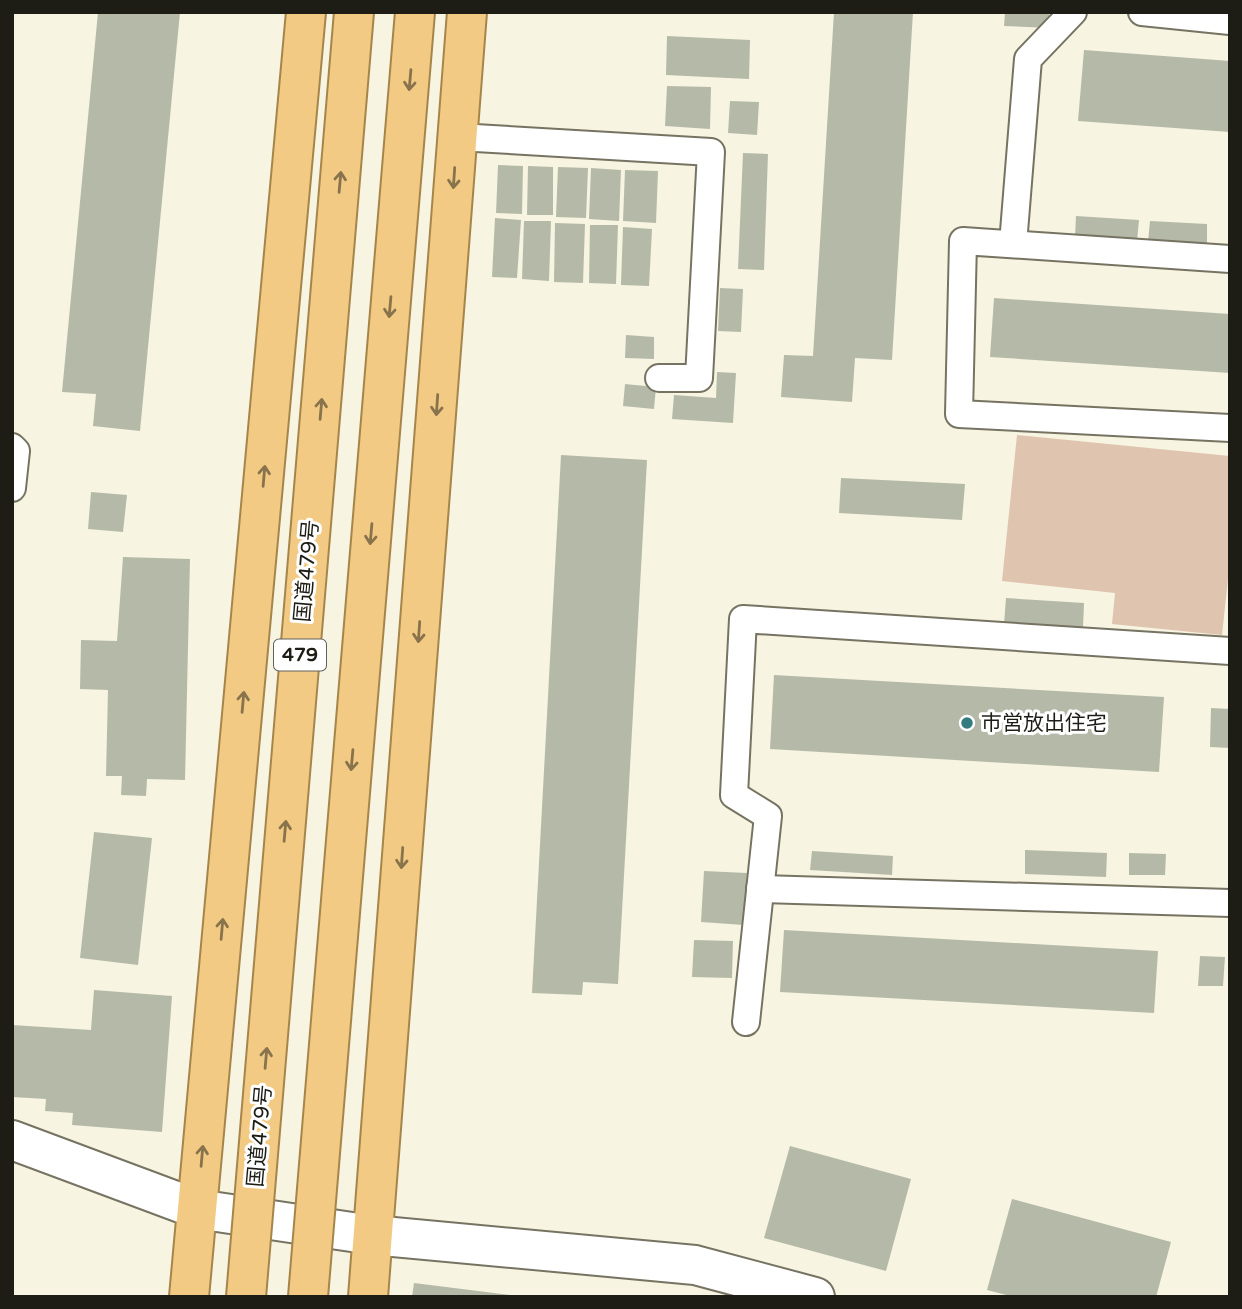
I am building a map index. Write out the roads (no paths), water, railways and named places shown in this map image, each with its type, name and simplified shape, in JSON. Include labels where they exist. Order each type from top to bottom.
[{"type":"highway","points":[[189,1297],[306,12]]},
{"type":"highway","name":"国道479号","points":[[246,1297],[354,12]]},
{"type":"highway","points":[[308,1297],[415,12]]},
{"type":"highway","points":[[368,1297],[467,12]]},
{"type":"street","points":[[12,1140],[197,1209],[372,1235],[695,1265],[815,1297]]},
{"type":"lane","points":[[1013,244],[1028,59],[1073,12]]},
{"type":"lane","points":[[1142,12],[1230,22]]},
{"type":"lane","points":[[458,136],[711,152],[699,378],[659,378]]},
{"type":"lane","points":[[1230,259],[963,240],[959,414],[1230,428]]},
{"type":"lane","points":[[12,447],[16,451],[12,488]]},
{"type":"lane","points":[[746,1022],[768,816],[734,795],[743,619],[1230,651]]},
{"type":"lane","points":[[760,889],[1230,903]]},
{"type":"place","name":"市営放出住宅","points":[[967,723]]}]
